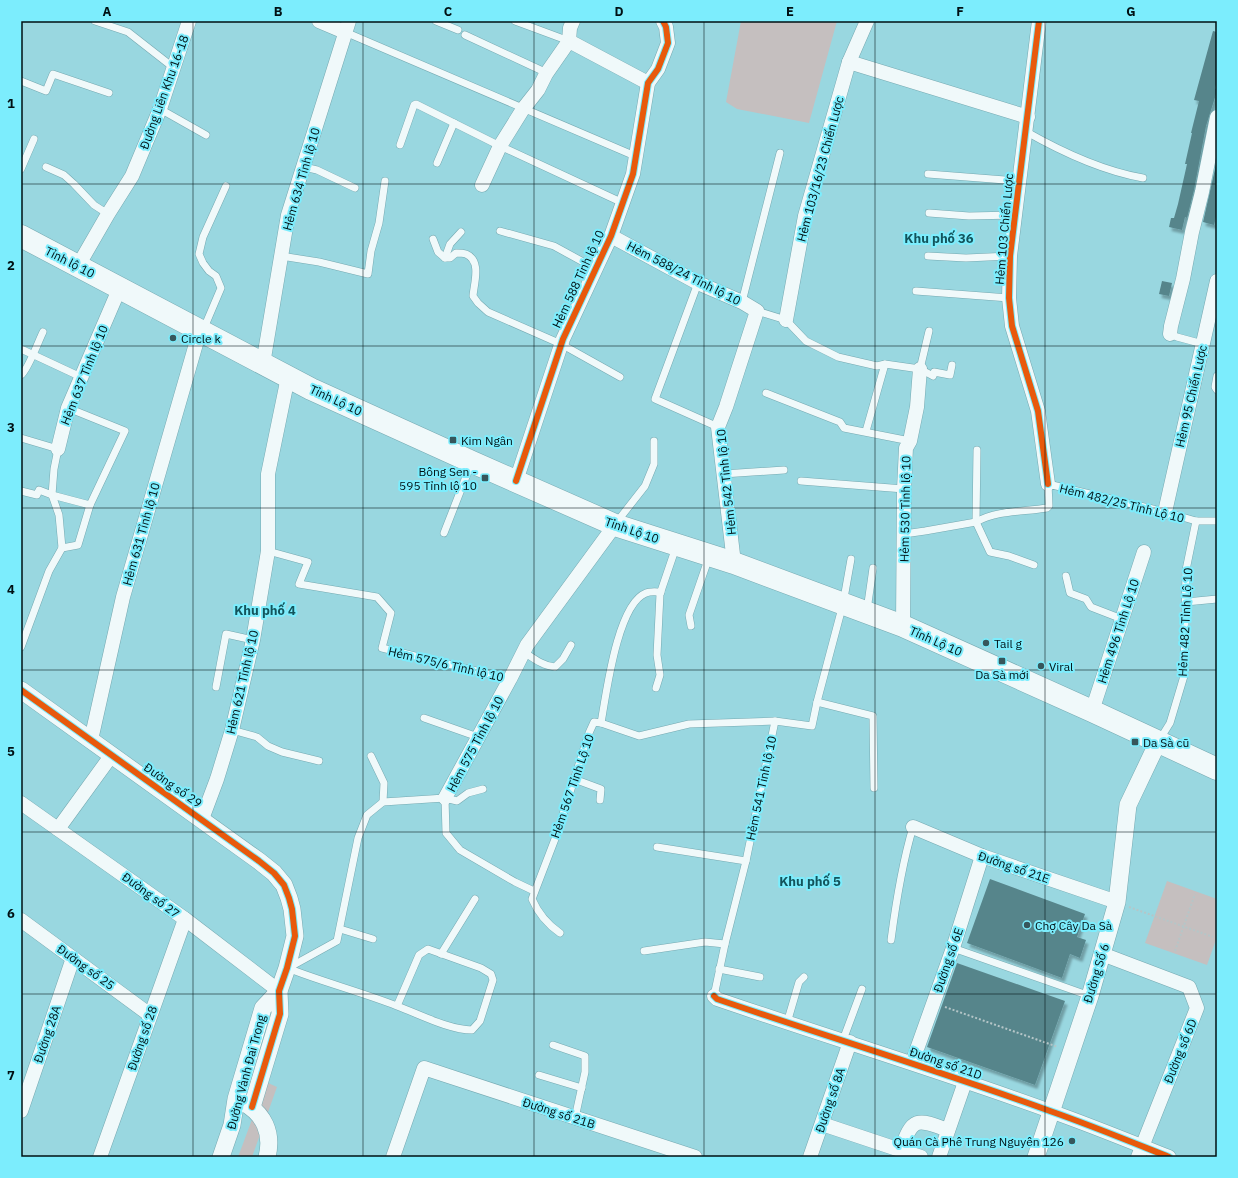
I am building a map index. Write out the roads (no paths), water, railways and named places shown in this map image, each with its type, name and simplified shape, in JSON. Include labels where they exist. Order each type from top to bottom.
[{"type":"main road","name":"Tỉnh lộ 10","points":[[21,236],[120,287]]},
{"type":"main road","name":"Tỉnh Lộ 10","points":[[120,287],[311,389],[615,525],[734,563],[903,626],[1158,742]]},
{"type":"main road","points":[[1158,742],[1217,769]]},
{"type":"street","name":"Đường Liên Khu 16-18","points":[[78,266],[132,176],[160,109],[189,21]]},
{"type":"street","points":[[319,21],[347,26]]},
{"type":"street","points":[[482,185],[500,146],[523,109],[538,90],[547,73],[570,41],[570,28],[573,21]]},
{"type":"street","points":[[570,41],[648,84],[658,69],[668,43],[666,27],[663,21]]},
{"type":"street","name":"Hẻm 103/16/23 Chiến Lược","points":[[786,320],[805,216],[849,62],[867,21]]},
{"type":"street","name":"Hẻm 103 Chiến Lược","points":[[1039,21],[1028,117],[1018,181],[1010,256],[1009,298],[1012,326],[1038,411],[1048,484]]},
{"type":"street","name":"Hẻm 634 Tỉnh lộ 10","points":[[263,364],[288,215],[325,102],[347,26]]},
{"type":"street","points":[[849,62],[1028,117]]},
{"type":"street","name":"Hẻm 588 Tỉnh lộ 10","points":[[516,481],[561,344],[611,236],[633,174],[648,84]]},
{"type":"street","points":[[1170,334],[1170,326],[1183,280],[1217,118]]},
{"type":"street","name":"Hẻm 588/24 Tỉnh lộ 10","points":[[611,236],[698,283],[742,302],[757,311]]},
{"type":"street","name":"Hẻm 95 Chiến Lược","points":[[1165,512],[1217,281]]},
{"type":"street","name":"Hẻm 637 Tỉnh lộ 10","points":[[58,450],[68,408],[120,287]]},
{"type":"street","name":"Hẻm 542 Tỉnh lộ 10","points":[[734,563],[718,427],[726,407],[757,311]]},
{"type":"street","name":"Hẻm 631 Tỉnh lộ 10","points":[[91,740],[123,597],[200,330]]},
{"type":"street","name":"Hẻm 530 Tỉnh lộ 10","points":[[903,626],[904,489],[906,448],[910,441],[917,407],[920,369]]},
{"type":"street","name":"Hẻm 621 Tỉnh lộ 10","points":[[202,819],[217,779],[232,730],[253,640],[268,551],[268,474],[288,377]]},
{"type":"street","name":"Hẻm 575 Tỉnh lộ 10","points":[[445,798],[527,645],[615,525]]},
{"type":"street","name":"Hẻm 496 Tỉnh Lộ 10","points":[[1092,711],[1144,552]]},
{"type":"street","name":"Đường số 29","points":[[21,690],[259,861],[280,879],[287,892],[292,913]]},
{"type":"street","name":"Đường Số 6","points":[[1036,1157],[1090,996],[1117,902],[1128,805],[1158,742]]},
{"type":"street","points":[[58,829],[111,756]]},
{"type":"street","name":"Đường số 27","points":[[21,803],[184,919],[279,991]]},
{"type":"street","name":"Đường số 21E","points":[[913,827],[982,856],[1117,902]]},
{"type":"street","name":"Đường số 6E","points":[[912,1063],[953,948],[982,856]]},
{"type":"street","name":"Đường Vành Đai Trong","points":[[267,1157],[269,1144],[268,1131],[252,1107],[280,1014],[279,991],[287,968],[295,936],[292,913]]},
{"type":"street","name":"Đường số 28","points":[[100,1157],[184,919]]},
{"type":"street","name":"Đường số 25","points":[[21,920],[150,1015]]},
{"type":"street","name":"Đường số 6D","points":[[1102,954],[1189,987],[1197,1008],[1140,1152]]},
{"type":"street","name":"Đường 28A","points":[[21,1111],[73,958]]},
{"type":"street","name":"Đường Vành Đai Trong","points":[[221,1157],[232,1124],[236,1099],[264,1008],[279,991]]},
{"type":"street","name":"Đường số 21D","points":[[714,996],[717,999],[787,1023],[912,1063],[1051,1111],[1140,1152],[1169,1157]]},
{"type":"street","name":"Đường số 8A","points":[[810,1157],[822,1124],[846,1041]]},
{"type":"street","name":"Đường số 21B","points":[[393,1157],[424,1068],[694,1157]]},
{"type":"street","points":[[939,1157],[965,1082]]},
{"type":"street","points":[[236,1099],[252,1107]]},
{"type":"street","points":[[901,1150],[907,1133],[915,1124],[927,1123],[948,1130]]},
{"type":"street","points":[[822,1124],[922,1157]]},
{"type":"lane","points":[[95,21],[128,32],[174,68]]},
{"type":"lane","points":[[436,21],[458,30]]},
{"type":"lane","points":[[515,21],[570,41]]},
{"type":"lane","points":[[347,26],[523,109],[635,156]]},
{"type":"lane","points":[[465,35],[547,73]]},
{"type":"lane","points":[[21,81],[46,91],[53,74],[109,93]]},
{"type":"lane","points":[[400,145],[415,104],[500,146],[622,203]]},
{"type":"lane","points":[[160,109],[206,135]]},
{"type":"lane","points":[[436,163],[454,123]]},
{"type":"lane","points":[[1025,131],[1044,142],[1105,168],[1130,176],[1143,178]]},
{"type":"lane","points":[[21,169],[34,139]]},
{"type":"lane","points":[[742,302],[780,153]]},
{"type":"lane","points":[[46,167],[64,175],[94,205],[108,214]]},
{"type":"lane","points":[[304,167],[317,170],[355,188]]},
{"type":"lane","points":[[928,174],[1018,181]]},
{"type":"lane","points":[[281,256],[319,262],[368,274],[371,251],[379,223],[385,181]]},
{"type":"lane","points":[[200,330],[206,321],[221,288],[216,276],[209,271],[199,254],[203,237],[226,186]]},
{"type":"lane","points":[[929,213],[969,216],[1015,215]]},
{"type":"lane","points":[[500,231],[554,246],[596,269]]},
{"type":"lane","points":[[445,258],[450,244],[461,232]]},
{"type":"lane","points":[[433,239],[438,252],[445,258],[450,258],[456,253],[466,254],[474,261],[476,271],[473,296],[488,312],[561,344],[620,377]]},
{"type":"lane","points":[[928,256],[966,258],[1010,256]]},
{"type":"lane","points":[[698,283],[655,399],[718,427]]},
{"type":"lane","points":[[916,291],[1009,298]]},
{"type":"lane","points":[[757,311],[786,320],[806,341],[838,357],[877,366],[885,364],[920,369],[933,376],[934,372],[950,375],[952,365]]},
{"type":"lane","points":[[920,369],[929,331]]},
{"type":"lane","points":[[21,375],[24,373],[43,332]]},
{"type":"lane","points":[[1170,334],[1203,344]]},
{"type":"lane","points":[[21,349],[81,377]]},
{"type":"lane","points":[[866,432],[885,364]]},
{"type":"lane","points":[[1217,376],[1215,386],[1217,390]]},
{"type":"lane","points":[[766,393],[840,422],[844,428],[910,441]]},
{"type":"lane","points":[[21,647],[48,571],[62,548],[78,545],[90,505],[125,431],[68,408]]},
{"type":"lane","points":[[21,438],[58,450]]},
{"type":"lane","points":[[615,525],[645,486],[654,464],[654,441]]},
{"type":"lane","name":"Hẻm 637 Tỉnh lộ 10","points":[[58,450],[54,469],[52,495],[59,515],[62,548]]},
{"type":"lane","points":[[977,450],[976,522],[990,552],[1010,556],[1034,565]]},
{"type":"lane","points":[[444,532],[472,462]]},
{"type":"lane","points":[[724,474],[784,470]]},
{"type":"lane","points":[[801,480],[904,489]]},
{"type":"lane","points":[[904,534],[925,532],[976,522],[996,514],[1047,508],[1048,484]]},
{"type":"lane","name":"Hẻm 482/25 Tỉnh Lộ 10","points":[[1048,484],[1165,512],[1196,522]]},
{"type":"lane","points":[[21,491],[37,495],[39,490],[90,505]]},
{"type":"lane","points":[[1196,522],[1217,521]]},
{"type":"lane","name":"Hẻm 482 Tỉnh Lộ 10","points":[[1158,742],[1170,723],[1184,676],[1186,570],[1196,522]]},
{"type":"lane","points":[[656,688],[660,675],[657,655],[661,592],[676,545]]},
{"type":"lane","name":"Hẻm 575/6 Tỉnh lộ 10","points":[[268,551],[308,562],[299,584],[377,597],[391,613],[382,648],[510,679]]},
{"type":"lane","points":[[690,626],[689,615],[709,555]]},
{"type":"lane","name":"Hẻm 541 Tỉnh lộ 10","points":[[714,996],[719,969],[746,861],[775,721],[812,726],[843,604],[851,559]]},
{"type":"lane","points":[[867,612],[873,568]]},
{"type":"lane","points":[[1066,576],[1070,594],[1086,599],[1091,607],[1122,619]]},
{"type":"lane","name":"Hẻm 567 Tỉnh Lộ 10","points":[[534,891],[555,839],[594,722],[601,723],[615,647],[630,611],[638,599],[646,593],[661,592]]},
{"type":"lane","points":[[1186,602],[1217,599]]},
{"type":"lane","points":[[216,687],[226,634],[253,640]]},
{"type":"lane","points":[[524,652],[537,660],[555,667],[563,659],[571,645]]},
{"type":"lane","points":[[817,702],[873,716],[874,788]]},
{"type":"lane","points":[[424,718],[478,737]]},
{"type":"lane","points":[[601,723],[639,736],[689,724],[775,721]]},
{"type":"lane","points":[[232,730],[258,736],[268,746],[282,752],[319,761]]},
{"type":"lane","points":[[287,968],[337,941],[358,838],[367,815],[383,802],[384,783],[371,756]]},
{"type":"lane","points":[[574,779],[600,789],[600,800]]},
{"type":"lane","points":[[483,789],[468,793],[457,801],[445,798],[446,833],[460,850],[515,882],[534,891],[532,899],[537,911],[551,927],[560,933]]},
{"type":"lane","name":"Hẻm 575 Tỉnh lộ 10","points":[[383,802],[445,798]]},
{"type":"lane","points":[[891,940],[895,904],[904,860],[913,827]]},
{"type":"lane","points":[[657,847],[746,861]]},
{"type":"lane","points":[[441,954],[475,899]]},
{"type":"lane","points":[[340,929],[373,939]]},
{"type":"lane","points":[[644,951],[706,942],[725,944]]},
{"type":"lane","points":[[953,948],[1090,996]]},
{"type":"lane","points":[[287,968],[466,1030],[472,1030],[480,1022],[493,980],[491,974],[481,968],[428,949],[419,955],[397,1006]]},
{"type":"lane","points":[[719,969],[760,977]]},
{"type":"lane","points":[[787,1023],[799,982],[804,977]]},
{"type":"lane","points":[[846,1041],[862,989]]},
{"type":"lane","points":[[553,1045],[585,1056],[585,1072],[575,1118]]},
{"type":"lane","points":[[539,1076],[582,1088]]},
{"type":"place","name":"Circle k","points":[[173,338]]},
{"type":"place","name":"Kim Ngân","points":[[453,440]]},
{"type":"place","name":"Bông Sen - 595 Tỉnh lộ 10","points":[[485,478]]},
{"type":"place","name":"Tail g","points":[[986,643]]},
{"type":"place","name":"Da Sà mới","points":[[1002,661]]},
{"type":"place","name":"Viral","points":[[1041,666]]},
{"type":"place","name":"Da Sà cũ","points":[[1135,742]]},
{"type":"place","name":"Chợ Cây Da Sà","points":[[1027,925]]},
{"type":"place","name":"Quán Cà Phê Trung Nguyên 126","points":[[1072,1141]]},
{"type":"district","name":"Khu phố 36","points":[[939,238]]},
{"type":"district","name":"Khu phố 4","points":[[265,610]]},
{"type":"district","name":"Khu phố 5","points":[[810,881]]}]
